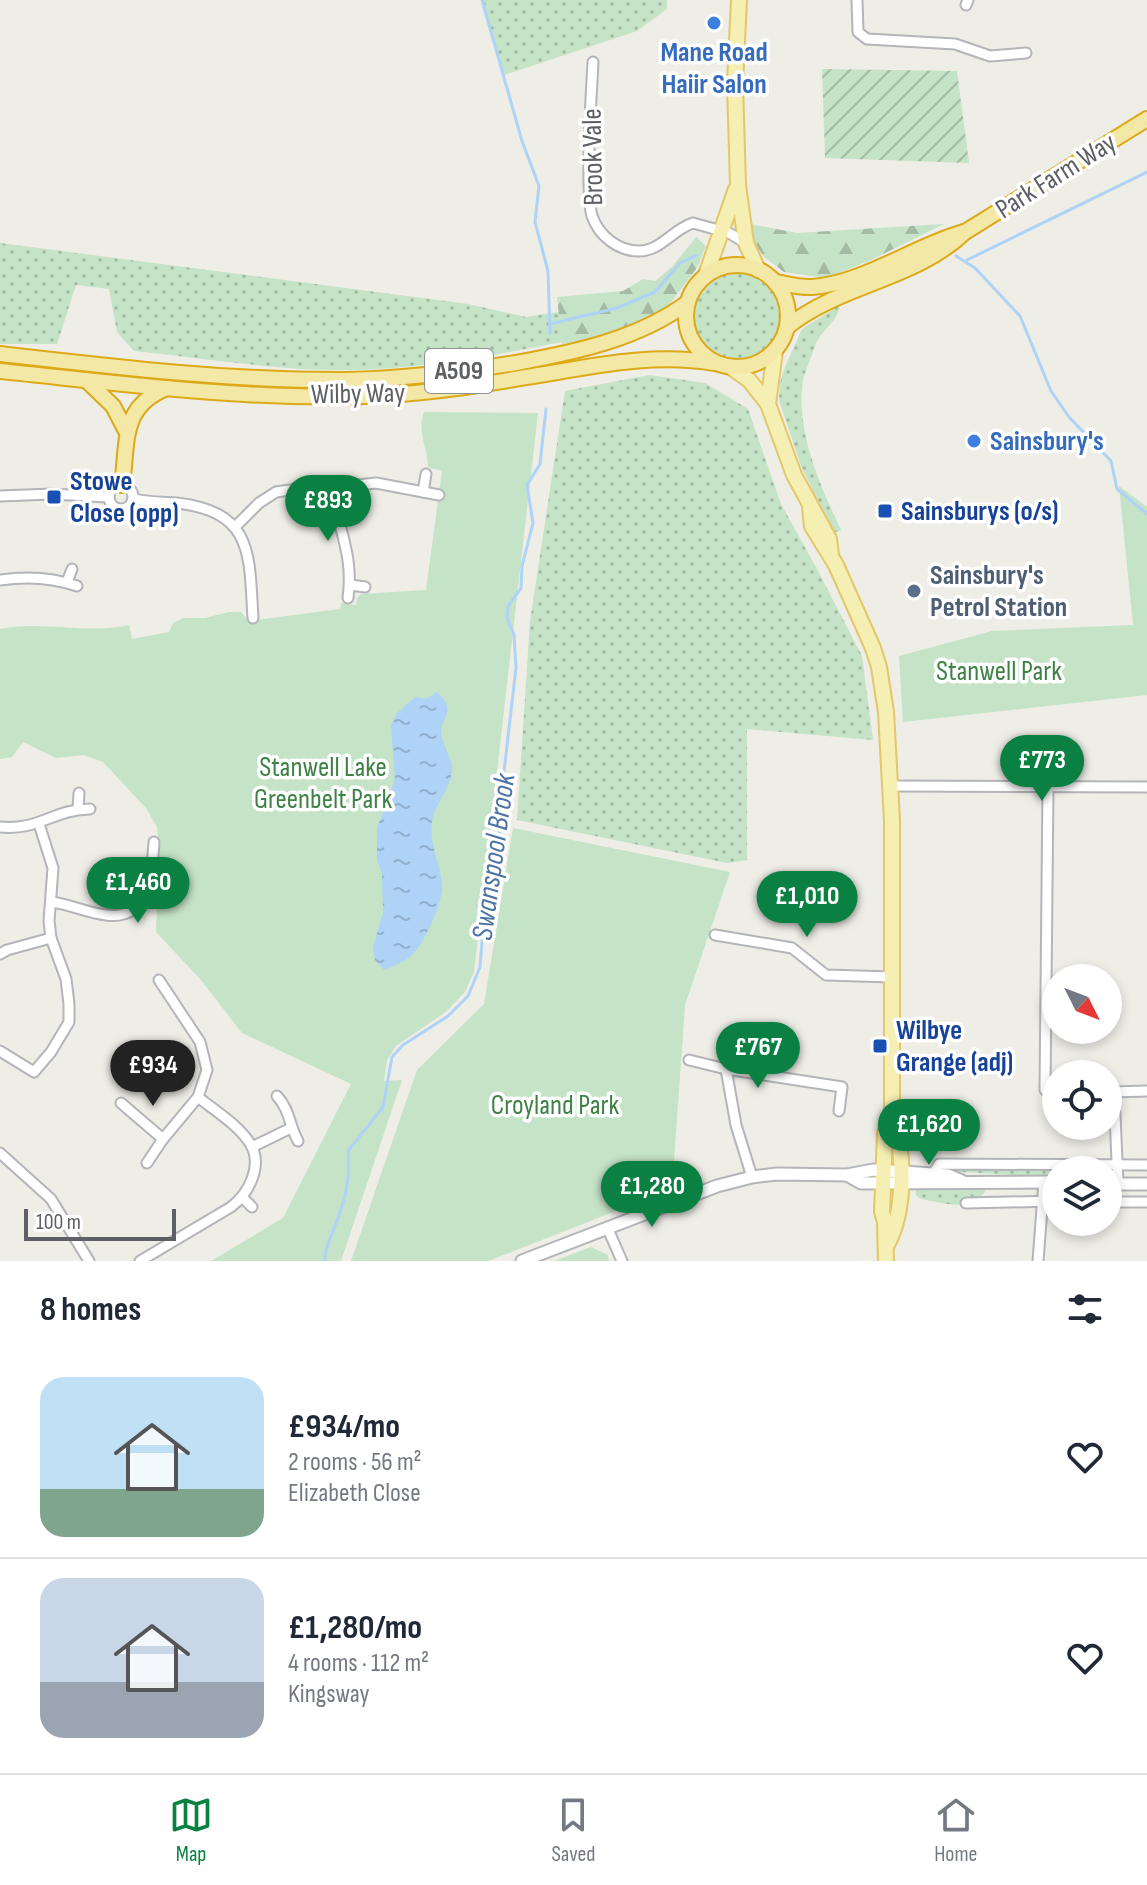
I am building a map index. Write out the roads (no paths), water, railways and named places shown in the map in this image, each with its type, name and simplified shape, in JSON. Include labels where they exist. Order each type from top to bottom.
[{"type":"highway","name":"Park Farm Way","points":[[787,327],[821,303],[895,275],[947,249],[965,232],[1147,119]]},
{"type":"highway","name":"Park Farm Way","points":[[775,282],[811,287],[833,283],[965,232]]},
{"type":"highway","points":[[731,265],[758,270],[775,282],[787,308],[787,327],[775,351],[760,362],[732,368],[714,363],[698,350],[685,323],[687,303],[691,292],[706,275],[731,265]]},
{"type":"highway","name":"Wilby Way","points":[[0,354],[224,375],[345,380],[389,378],[490,367],[573,351],[648,327],[687,303]]},
{"type":"highway","name":"Wilby Way","points":[[0,371],[168,388],[320,396],[430,392],[632,361],[690,358],[714,363]]},
{"type":"highway","points":[[86,380],[113,406],[126,431]]},
{"type":"highway","points":[[122,485],[126,431],[142,403],[168,388]]},
{"type":"main road","points":[[739,0],[735,84],[738,185],[746,243],[758,270]]},
{"type":"main road","points":[[706,275],[738,185]]},
{"type":"main road","points":[[768,404],[775,351]]},
{"type":"main road","points":[[732,368],[749,380],[768,404],[794,475],[810,507],[812,526],[820,544],[831,555],[864,624],[879,667],[891,786],[892,1116],[901,1146],[882,1212],[886,1261]]},
{"type":"main road","points":[[887,1245],[895,1229],[885,1133],[892,1116]]},
{"type":"street","points":[[857,0],[858,32],[867,39],[955,44],[990,56],[1026,53]]},
{"type":"street","name":"Brook Vale","points":[[593,62],[589,187],[590,208],[598,229],[616,245],[637,251],[657,246],[693,223],[723,231],[746,243]]},
{"type":"street","points":[[423,492],[426,474]]},
{"type":"street","points":[[235,527],[259,503],[276,492],[376,483],[439,495]]},
{"type":"street","points":[[108,497],[114,487],[122,485],[129,488],[133,499]]},
{"type":"street","points":[[332,488],[349,553],[348,598]]},
{"type":"street","points":[[0,496],[52,494],[108,497]]},
{"type":"street","points":[[108,497],[112,506],[120,510],[128,507],[133,499]]},
{"type":"street","points":[[133,499],[178,503],[217,513],[235,527],[247,548],[251,565],[253,618]]},
{"type":"street","points":[[0,580],[55,578],[72,584],[72,569]]},
{"type":"street","points":[[350,585],[365,587]]},
{"type":"street","points":[[891,786],[1147,787]]},
{"type":"street","points":[[1045,1060],[1048,787]]},
{"type":"street","points":[[78,809],[79,793]]},
{"type":"street","points":[[0,827],[39,824],[71,809],[90,809]]},
{"type":"street","points":[[0,1051],[34,1072],[51,1052],[69,1022],[66,979],[51,938],[53,868],[39,824]]},
{"type":"street","points":[[51,902],[78,906],[108,916],[138,907],[151,877],[154,842]]},
{"type":"street","points":[[715,935],[792,948],[826,975],[892,977]]},
{"type":"street","points":[[0,954],[51,938]]},
{"type":"street","points":[[147,1163],[198,1097],[207,1070],[200,1042],[159,980]]},
{"type":"street","points":[[689,1060],[726,1069],[842,1087],[839,1111]]},
{"type":"street","points":[[726,1069],[736,1125],[752,1177]]},
{"type":"street","points":[[1122,1092],[1147,1091]]},
{"type":"street","points":[[277,1096],[286,1106],[291,1128],[298,1141]]},
{"type":"street","points":[[140,1261],[231,1207],[243,1198],[251,1185],[254,1170],[252,1147],[239,1131],[198,1097]]},
{"type":"street","points":[[121,1103],[163,1139]]},
{"type":"street","points":[[252,1147],[291,1128]]},
{"type":"street","points":[[0,1153],[51,1199],[89,1261]]},
{"type":"street","points":[[933,1174],[939,1164],[1042,1164]]},
{"type":"street","points":[[1122,1164],[1147,1165]]},
{"type":"street","points":[[522,1261],[717,1186],[752,1177],[777,1174],[847,1175],[861,1183],[933,1174],[948,1175],[962,1181]]},
{"type":"street","points":[[892,1178],[946,1184],[962,1181],[1042,1182]]},
{"type":"street","points":[[1122,1184],[1147,1184]]},
{"type":"street","points":[[243,1198],[252,1207]]},
{"type":"street","points":[[966,1203],[1042,1201]]},
{"type":"street","points":[[1122,1202],[1147,1202]]},
{"type":"street","points":[[1038,1261],[1042,1221]]},
{"type":"street","points":[[607,1227],[622,1261]]},
{"type":"water","points":[[437,692],[447,706],[441,731],[452,767],[451,778],[435,811],[432,826],[442,891],[422,942],[411,956],[384,970],[375,960],[373,948],[383,912],[377,828],[395,779],[391,725],[397,713],[415,697],[426,699]]},
{"type":"waterway","name":"Swanspool Brook","points":[[482,0],[522,141],[539,186],[535,222],[548,271],[550,334]]},
{"type":"waterway","points":[[967,260],[1147,172]]},
{"type":"waterway","points":[[550,324],[617,308],[655,292],[680,263],[697,255]]},
{"type":"waterway","points":[[956,256],[975,268],[1020,316],[1051,391],[1069,417],[1111,461],[1117,489],[1147,514]]},
{"type":"waterway","name":"Swanspool Brook","points":[[324,1261],[346,1192],[348,1151],[383,1107],[392,1057],[403,1045],[448,1016],[468,996],[480,967],[489,855],[500,831],[500,806],[516,668],[514,635],[507,618],[508,606],[521,588],[522,566],[533,523],[527,485],[540,464],[546,409]]},
{"type":"place","name":"Mane Road Haiir Salon","points":[[714,23]]},
{"type":"place","name":"Sainsbury's","points":[[974,441]]},
{"type":"place","name":"Stowe Close (opp)","points":[[54,497]]},
{"type":"place","name":"Sainsburys (o/s)","points":[[885,511]]},
{"type":"place","name":"Sainsbury's Petrol Station","points":[[914,591]]},
{"type":"place","name":"Wilbye Grange (adj)","points":[[880,1046]]},
{"type":"park label","name":"Stanwell Park","points":[[999,671]]},
{"type":"park label","name":"Stanwell Lake Greenbelt Park","points":[[323,783]]},
{"type":"park label","name":"Croyland Park","points":[[555,1105]]}]
